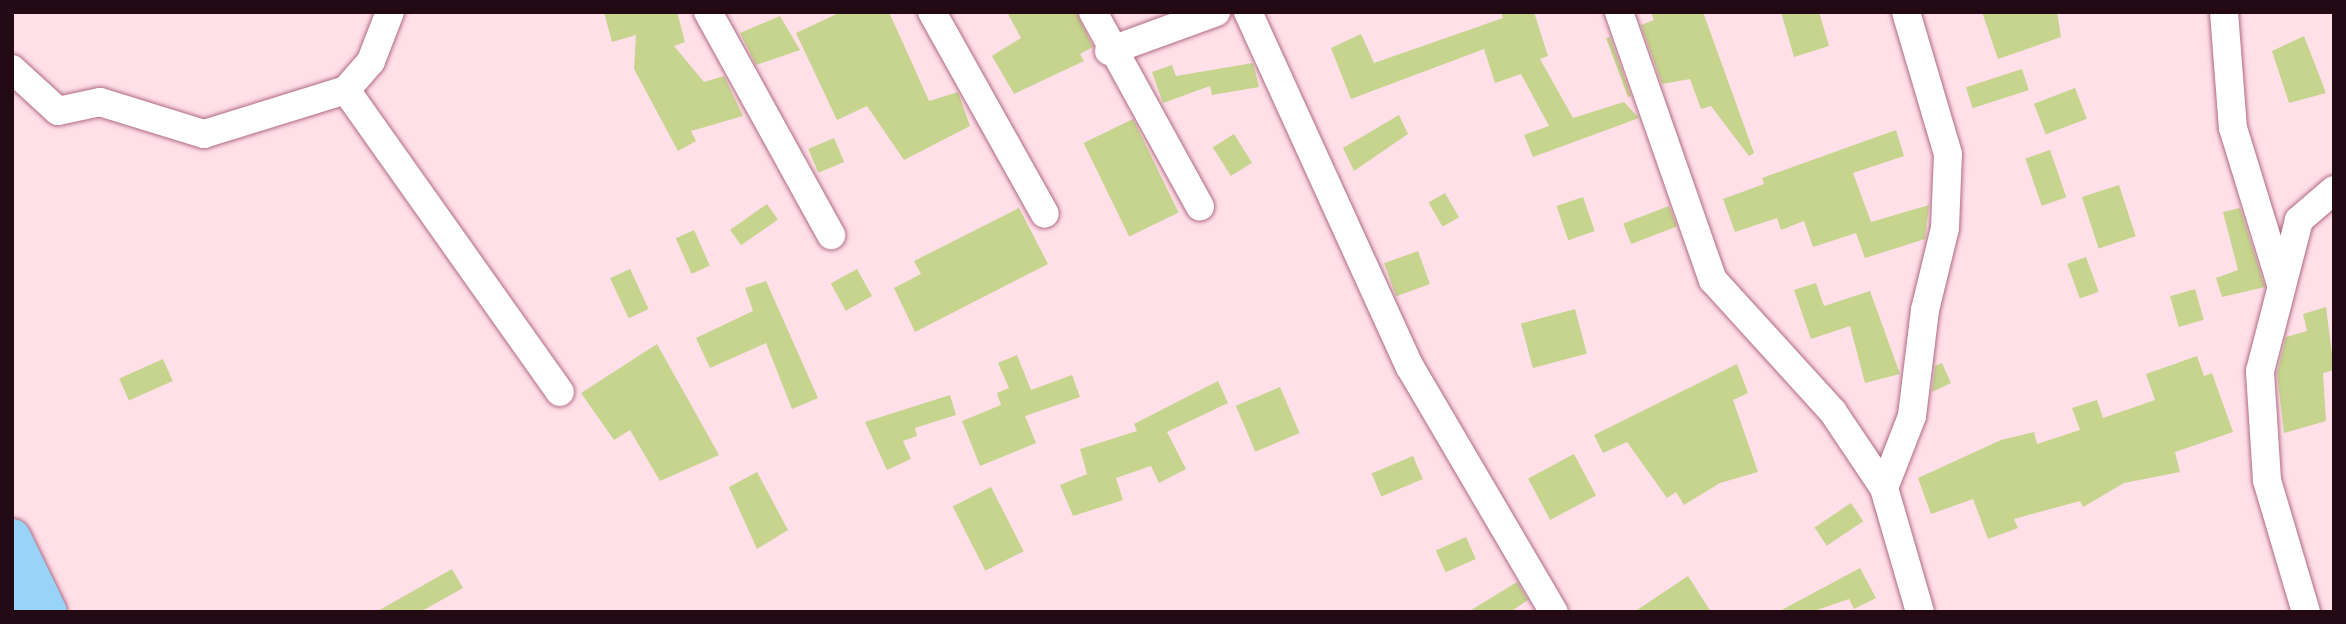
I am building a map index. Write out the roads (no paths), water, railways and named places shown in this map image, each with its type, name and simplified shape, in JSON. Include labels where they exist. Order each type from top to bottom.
[{"type":"main road","points":[[12,538],[48,612]]},
{"type":"main road","points":[[12,604],[16,612]]},
{"type":"street","points":[[12,68],[58,111],[100,102],[204,135],[346,90],[371,61],[390,12]]},
{"type":"street","points":[[708,12],[831,235]]},
{"type":"street","points":[[932,12],[1045,214]]},
{"type":"street","points":[[1093,12],[1109,51],[1200,207]]},
{"type":"street","points":[[1109,51],[1216,12]]},
{"type":"street","points":[[1248,12],[1410,367],[1554,612]]},
{"type":"street","points":[[1619,12],[1713,280],[1833,412],[1884,488],[1920,612]]},
{"type":"street","points":[[1884,488],[1912,416],[1925,310],[1945,228],[1948,154],[1906,12]]},
{"type":"street","points":[[2224,12],[2232,128],[2281,285]]},
{"type":"street","points":[[346,90],[560,392]]},
{"type":"street","points":[[2306,612],[2267,480],[2260,426],[2260,371],[2299,220],[2334,190]]}]
